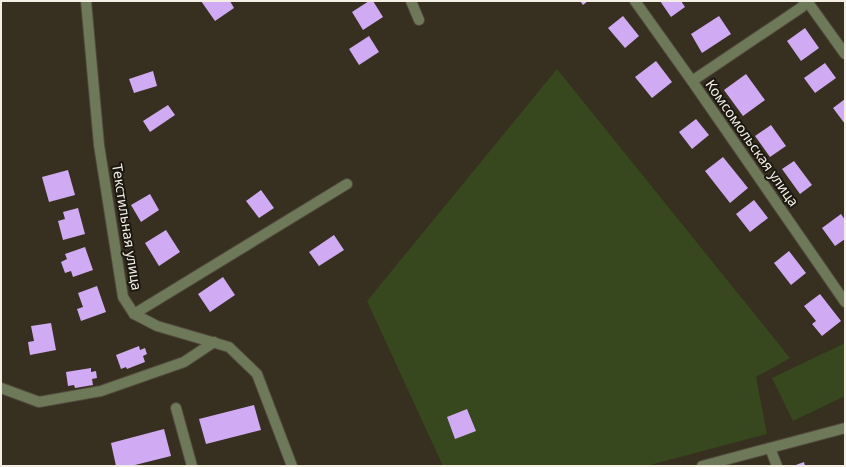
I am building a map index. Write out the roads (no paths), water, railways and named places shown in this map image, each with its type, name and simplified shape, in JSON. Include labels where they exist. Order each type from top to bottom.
[{"type":"street","name":"Текстильная улица","points":[[86,1],[101,152],[123,297],[134,314],[157,326],[229,347],[257,374],[292,466]]},
{"type":"street","points":[[411,1],[419,20]]},
{"type":"street","name":"Комсомольская улица","points":[[635,1],[845,302]]},
{"type":"street","points":[[692,81],[802,7],[806,1],[845,54]]},
{"type":"street","points":[[134,314],[346,184]]},
{"type":"street","points":[[1,388],[39,402],[101,391],[184,362],[214,342]]},
{"type":"street","points":[[176,408],[192,466]]},
{"type":"street","points":[[702,466],[845,428]]},
{"type":"street","points":[[770,448],[777,466]]}]
